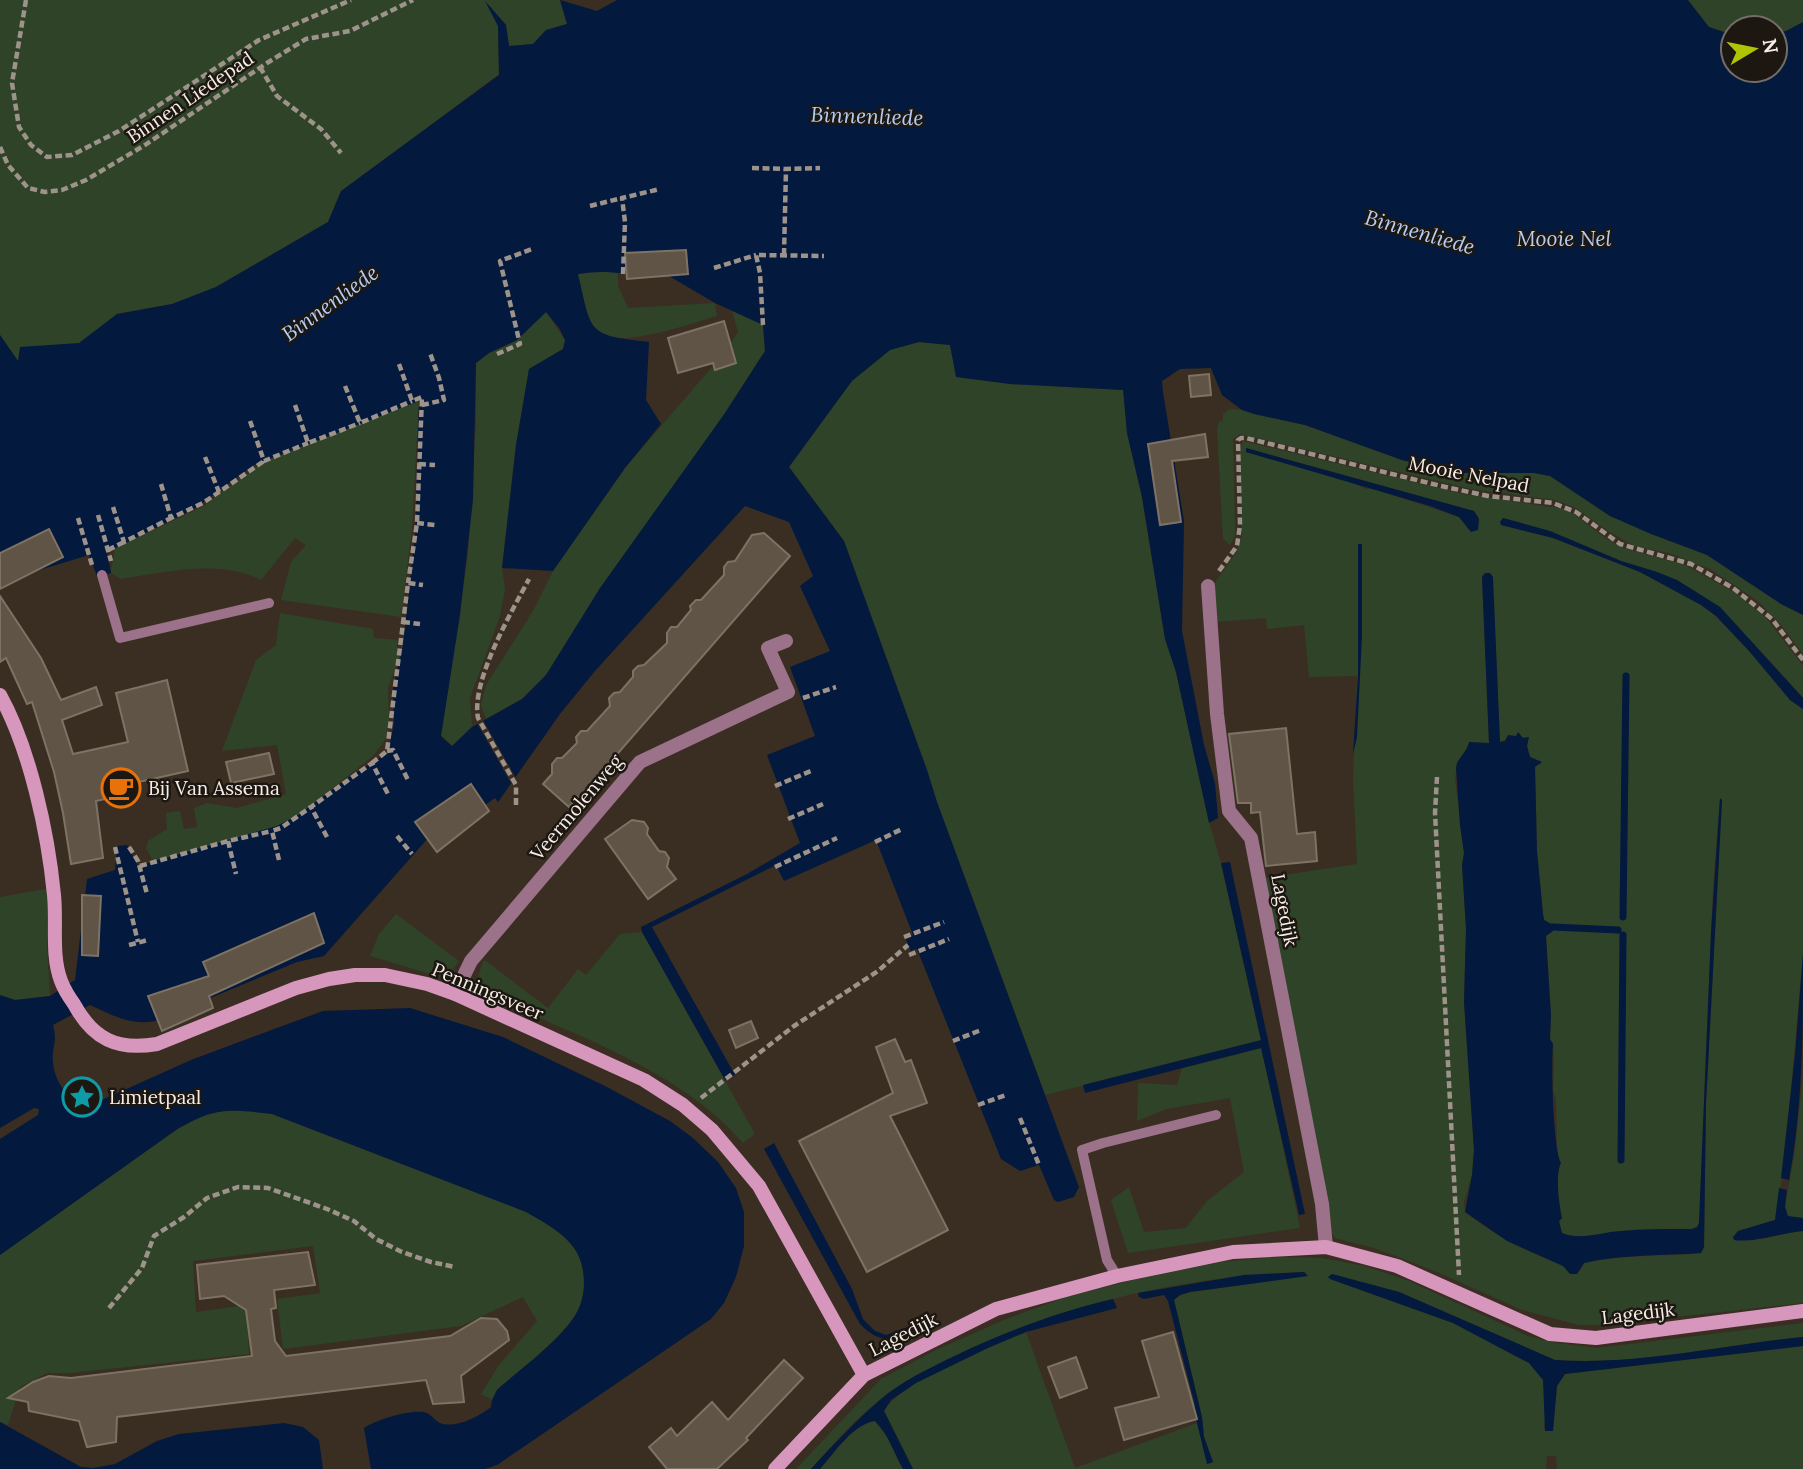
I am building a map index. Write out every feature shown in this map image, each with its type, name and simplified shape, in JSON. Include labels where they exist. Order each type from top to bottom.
[{"type":"street","name":"Lagedijk","points":[[1208,586],[1217,713],[1229,811],[1251,838],[1322,1204],[1326,1247]]},
{"type":"street","name":"Veermolenweg","points":[[455,994],[471,961],[640,762],[788,692],[768,648],[786,640]]},
{"type":"street","name":"Penningsveer","points":[[0,695],[31,768],[54,895],[57,967],[61,981],[80,1015],[94,1033],[106,1041],[121,1045],[145,1046],[170,1040],[296,988],[355,975],[385,975],[427,984],[455,994],[644,1080],[683,1105],[712,1130],[759,1186],[864,1375]]},
{"type":"street","name":"Lagedijk","points":[[864,1375],[996,1309],[1116,1276],[1233,1252],[1326,1247],[1397,1266],[1550,1334],[1596,1338],[1803,1311]]},
{"type":"street","points":[[775,1469],[864,1375]]},
{"type":"lane","points":[[99,575],[120,638],[269,603]]},
{"type":"lane","points":[[1116,1276],[1107,1260],[1082,1150],[1216,1115]]},
{"type":"path","points":[[26,0],[12,83],[19,127],[31,145],[47,157],[72,155],[119,131],[259,40],[351,0]]},
{"type":"path","name":"Binnen Liedepad","points":[[0,147],[8,165],[28,188],[45,192],[62,190],[86,180],[145,145],[306,39],[349,31],[413,0]]},
{"type":"path","points":[[260,67],[276,96],[321,129],[341,153]]},
{"type":"path","points":[[752,168],[820,168]]},
{"type":"path","points":[[784,256],[786,169]]},
{"type":"path","points":[[590,206],[660,189]]},
{"type":"path","points":[[622,198],[625,222],[623,274]]},
{"type":"path","points":[[497,354],[520,344],[500,261],[532,249]]},
{"type":"path","points":[[755,255],[760,273],[763,324]]},
{"type":"path","points":[[714,268],[755,255],[824,257]]},
{"type":"path","points":[[422,405],[444,400],[430,353]]},
{"type":"path","points":[[399,364],[412,401]]},
{"type":"path","points":[[345,386],[359,422]]},
{"type":"path","points":[[108,551],[203,503],[264,461],[422,397],[417,523],[387,751]]},
{"type":"path","points":[[295,405],[308,443]]},
{"type":"path","points":[[250,421],[264,461]]},
{"type":"path","name":"Mooie Nelpad","points":[[1208,586],[1237,546],[1240,525],[1238,440],[1246,438],[1488,496],[1553,503],[1576,512],[1620,544],[1691,564],[1733,588],[1772,619],[1803,660]]},
{"type":"path","points":[[205,457],[219,492]]},
{"type":"path","points":[[419,464],[435,465]]},
{"type":"path","points":[[161,484],[171,518]]},
{"type":"path","points":[[113,507],[124,541]]},
{"type":"path","points":[[98,515],[111,562]]},
{"type":"path","points":[[78,518],[99,575]]},
{"type":"path","points":[[417,523],[435,525]]},
{"type":"path","points":[[516,805],[516,785],[478,718],[476,706],[483,674],[529,579]]},
{"type":"path","points":[[408,583],[423,585]]},
{"type":"path","points":[[403,622],[420,624]]},
{"type":"path","points":[[801,698],[836,687]]},
{"type":"path","points":[[140,866],[281,828],[387,751],[393,750],[408,780]]},
{"type":"path","points":[[372,763],[388,794]]},
{"type":"path","points":[[775,786],[811,771]]},
{"type":"path","points":[[1437,777],[1435,813],[1460,1293]]},
{"type":"path","points":[[788,819],[823,804]]},
{"type":"path","points":[[311,807],[327,837]]},
{"type":"path","points":[[875,842],[902,829]]},
{"type":"path","points":[[272,831],[279,860]]},
{"type":"path","points":[[397,836],[412,854]]},
{"type":"path","points":[[775,867],[836,838]]},
{"type":"path","points":[[228,841],[236,874]]},
{"type":"path","points":[[115,847],[138,942]]},
{"type":"path","points":[[129,847],[140,866],[146,894]]},
{"type":"path","points":[[904,937],[944,922]]},
{"type":"path","points":[[909,954],[950,939]]},
{"type":"path","points":[[129,945],[148,940]]},
{"type":"path","points":[[720,1083],[794,1026],[878,971],[908,945]]},
{"type":"path","points":[[953,1041],[981,1030]]},
{"type":"path","points":[[978,1105],[1006,1095]]},
{"type":"path","points":[[1020,1118],[1039,1165]]},
{"type":"path","points":[[109,1308],[142,1268],[154,1237],[207,1198],[238,1187],[268,1188],[327,1209],[354,1221],[376,1238],[402,1252],[455,1267]]},
{"type":"green space","points":[[0,0],[560,0],[567,24],[546,30],[533,44],[509,46],[506,25],[488,4],[498,26],[499,74],[341,192],[328,222],[216,287],[172,304],[117,314],[83,344],[55,346],[18,361],[0,335]]},
{"type":"green space","points":[[1672,0],[1803,0],[1803,23],[1789,32],[1789,14],[1719,14],[1719,30],[1709,27]]},
{"type":"green space","points":[[611,270],[618,273],[618,286],[628,308],[715,303],[717,316],[655,334],[621,338],[607,336],[596,331],[588,319],[577,274]]},
{"type":"green space","points":[[732,310],[763,325],[765,351],[546,675],[522,699],[486,719],[481,705],[486,685],[533,611],[553,571],[625,468],[725,352],[738,332]]},
{"type":"green space","points":[[546,312],[565,340],[563,349],[529,369],[516,445],[502,568],[505,590],[500,616],[470,698],[472,727],[452,746],[441,736],[468,554],[476,422],[476,363],[489,353],[516,341]]},
{"type":"green space","points":[[919,342],[950,345],[957,377],[1010,384],[1124,390],[1127,433],[1142,497],[1165,639],[1176,672],[1261,1041],[1045,1095],[844,541],[789,467],[851,381],[890,350]]},
{"type":"green space","points":[[419,400],[412,528],[401,617],[281,600],[291,562],[306,545],[295,538],[261,580],[228,570],[210,569],[121,579],[111,573],[114,549],[204,506],[264,461]]},
{"type":"green space","points":[[1230,409],[1305,425],[1402,460],[1457,473],[1534,473],[1550,476],[1610,516],[1707,555],[1781,604],[1803,615],[1803,654],[1782,626],[1758,601],[1710,569],[1669,553],[1634,546],[1574,507],[1555,500],[1471,489],[1240,434],[1233,439],[1235,536],[1230,545],[1223,539],[1217,431],[1223,414]]},
{"type":"green space","points":[[1243,441],[1464,494],[1564,509],[1623,548],[1685,565],[1737,594],[1767,619],[1803,666],[1803,698],[1720,607],[1690,588],[1657,572],[1621,561],[1567,538],[1503,518],[1501,525],[1553,538],[1640,572],[1701,605],[1716,616],[1790,700],[1803,709],[1803,953],[1785,1158],[1775,1220],[1738,1231],[1734,1240],[1752,1240],[1803,1231],[1803,1303],[1603,1325],[1579,1325],[1522,1310],[1435,1271],[1374,1248],[1335,1238],[1331,1232],[1264,878],[1357,864],[1353,780],[1357,676],[1309,677],[1304,625],[1267,629],[1266,618],[1214,622],[1214,584],[1236,553],[1242,536],[1239,453]],"holes":[[[1246,448],[1474,511],[1479,518],[1471,532],[1459,517],[1371,488],[1366,489],[1344,479],[1246,452]],[[1492,574],[1500,742],[1516,736],[1528,738],[1528,753],[1541,764],[1535,766],[1537,851],[1544,920],[1553,925],[1553,931],[1546,935],[1550,1039],[1554,1058],[1553,1091],[1556,1098],[1558,1195],[1562,1218],[1559,1221],[1562,1233],[1584,1236],[1639,1229],[1692,1229],[1697,1228],[1699,1223],[1713,887],[1720,799],[1722,800],[1706,1103],[1704,1247],[1701,1253],[1599,1260],[1584,1263],[1580,1271],[1520,1247],[1465,1212],[1464,1202],[1472,1175],[1474,1150],[1464,1002],[1464,853],[1455,779],[1457,762],[1469,746],[1489,743],[1482,577]]]},
{"type":"green space","points":[[280,613],[373,629],[374,638],[397,640],[397,652],[403,646],[388,688],[389,722],[385,740],[373,756],[300,814],[277,826],[170,858],[152,859],[146,848],[148,841],[167,829],[166,813],[180,811],[184,829],[197,827],[194,808],[207,803],[237,808],[286,794],[277,745],[222,751],[256,660],[276,645]]},
{"type":"green space","points":[[46,889],[49,904],[47,945],[50,996],[15,1000],[0,995],[0,897]]},
{"type":"green space","points":[[396,914],[459,961],[450,973],[440,977],[370,956],[379,934]]},
{"type":"green space","points":[[642,932],[755,1134],[743,1143],[687,1093],[654,1072],[583,1037],[476,991],[483,961],[486,961],[548,1008],[578,969],[586,975],[620,934]]},
{"type":"green space","points":[[1262,1048],[1300,1228],[1128,1253],[1111,1200],[1129,1187],[1144,1232],[1186,1228],[1207,1201],[1244,1172],[1230,1098],[1167,1109],[1137,1121],[1138,1083],[1177,1085],[1182,1068]]},
{"type":"green space","points":[[1803,1076],[1803,1218],[1788,1217],[1785,1205],[1794,1157]]},
{"type":"green space","points":[[235,1109],[272,1114],[527,1212],[559,1232],[578,1255],[584,1279],[581,1303],[572,1320],[553,1341],[497,1390],[492,1400],[481,1394],[499,1365],[537,1321],[523,1297],[461,1326],[283,1349],[277,1299],[320,1293],[313,1246],[193,1261],[196,1312],[246,1305],[249,1354],[71,1373],[47,1373],[20,1387],[8,1425],[0,1422],[0,1255],[176,1130],[205,1114]]},
{"type":"green space","points":[[1279,1257],[1322,1258],[1365,1266],[1409,1281],[1528,1336],[1556,1343],[1597,1348],[1803,1323],[1803,1337],[1617,1360],[1555,1360],[1399,1292],[1332,1274],[1330,1279],[1453,1323],[1529,1363],[1543,1380],[1546,1409],[1544,1429],[1553,1431],[1557,1385],[1565,1374],[1803,1346],[1803,1469],[1557,1469],[1556,1456],[1547,1456],[1546,1469],[913,1469],[884,1411],[895,1398],[929,1375],[1026,1332],[1075,1468],[1197,1423],[1208,1464],[1213,1462],[1204,1437],[1202,1417],[1174,1300],[1190,1292],[1307,1276],[1304,1272],[1219,1279],[1135,1293],[1014,1330],[943,1362],[901,1385],[858,1418],[811,1469],[796,1469],[881,1379],[936,1350],[1004,1320],[1063,1298],[1133,1280],[1220,1262]]},
{"type":"green space","points":[[875,1421],[893,1445],[903,1469],[820,1469],[852,1433]]},
{"type":"water","name":"Mooie Nel","points":[[560,0],[597,11],[617,0],[1688,0],[1709,27],[1719,30],[1719,84],[1789,84],[1789,29],[1803,22],[1803,615],[1781,604],[1707,555],[1610,516],[1550,476],[1534,473],[1457,473],[1402,460],[1305,425],[1242,410],[1222,395],[1211,368],[1180,369],[1162,381],[1184,521],[1182,631],[1204,745],[1215,783],[1218,818],[1209,823],[1176,672],[1165,639],[1142,497],[1127,433],[1123,390],[1010,384],[956,377],[950,345],[919,342],[890,350],[852,381],[789,467],[844,541],[1079,1187],[1074,1197],[1058,1202],[1054,1200],[1039,1165],[1020,1171],[1001,1159],[917,949],[911,951],[906,940],[913,935],[876,840],[784,881],[776,865],[652,927],[735,1075],[725,1080],[642,932],[641,927],[747,874],[800,843],[767,755],[815,736],[790,667],[830,651],[800,586],[813,576],[789,522],[745,506],[595,671],[560,714],[498,802],[495,798],[435,841],[429,837],[324,956],[297,962],[155,1021],[130,1021],[90,1005],[53,1025],[53,1067],[58,1080],[74,1102],[93,1104],[191,1060],[323,1011],[410,1008],[503,1037],[605,1086],[670,1121],[718,1162],[736,1188],[744,1212],[744,1246],[736,1277],[724,1303],[711,1319],[497,1465],[485,1469],[371,1469],[364,1428],[386,1418],[413,1412],[427,1413],[438,1422],[446,1424],[474,1418],[491,1407],[497,1390],[563,1331],[578,1310],[583,1295],[583,1270],[574,1248],[558,1232],[526,1212],[272,1114],[222,1111],[201,1117],[176,1130],[0,1255],[0,1139],[38,1115],[39,1109],[34,1108],[0,1128],[0,995],[15,1000],[50,996],[75,980],[87,879],[115,870],[117,846],[127,845],[138,866],[277,826],[300,814],[349,777],[388,753],[394,723],[393,687],[403,646],[415,535],[419,401],[254,465],[194,509],[107,552],[111,573],[97,576],[89,555],[0,582],[0,335],[18,361],[20,347],[79,343],[117,314],[172,304],[216,287],[328,222],[341,191],[499,75],[498,26],[485,1],[506,25],[509,46],[533,44],[546,30],[567,24]],"holes":[[[657,269],[715,303],[763,325],[765,351],[725,413],[600,588],[546,675],[522,699],[472,727],[452,746],[441,736],[460,615],[473,500],[476,363],[489,353],[517,340],[546,312],[565,340],[563,349],[529,369],[516,445],[502,568],[553,571],[625,468],[661,424],[646,400],[649,342],[613,337],[595,328],[586,309],[578,274]]]},
{"type":"water","points":[[1246,448],[1474,511],[1479,519],[1478,530],[1471,532],[1459,517],[1430,506],[1246,452]]},
{"type":"water","points":[[1503,518],[1550,531],[1621,561],[1677,580],[1720,607],[1803,698],[1803,709],[1790,700],[1716,616],[1701,605],[1640,572],[1553,538],[1501,525]]},
{"type":"water","points":[[1358,544],[1362,544],[1362,636],[1357,737],[1353,754],[1358,675]]},
{"type":"water","points":[[1485,573],[1490,573],[1493,577],[1500,742],[1505,741],[1508,735],[1516,736],[1518,732],[1523,738],[1529,737],[1527,746],[1530,757],[1542,762],[1535,767],[1537,851],[1544,920],[1553,925],[1553,931],[1546,936],[1550,1039],[1553,1044],[1554,1124],[1561,1163],[1558,1182],[1562,1233],[1584,1236],[1630,1230],[1692,1229],[1699,1223],[1711,932],[1720,798],[1722,800],[1706,1103],[1704,1247],[1701,1253],[1599,1260],[1584,1263],[1577,1274],[1570,1274],[1563,1266],[1507,1241],[1465,1212],[1474,1150],[1464,1002],[1464,853],[1456,768],[1469,742],[1489,743],[1482,577]]},
{"type":"water","points":[[1230,862],[1305,1214],[1299,1215],[1261,1048],[1085,1093],[1083,1085],[1261,1040],[1221,863]]},
{"type":"water","points":[[1803,953],[1800,1096],[1789,1180],[1781,1178]]},
{"type":"water","points":[[774,1143],[852,1289],[863,1319],[875,1331],[886,1335],[913,1325],[915,1330],[880,1338],[860,1324],[764,1149]]},
{"type":"water","points":[[1779,1188],[1787,1190],[1785,1207],[1788,1216],[1803,1218],[1803,1231],[1752,1240],[1734,1240],[1733,1237],[1738,1231],[1775,1220]]},
{"type":"water","points":[[1304,1272],[1308,1276],[1190,1292],[1174,1300],[1202,1417],[1204,1437],[1213,1462],[1207,1464],[1168,1301],[1164,1295],[1144,1299],[1139,1297],[1138,1293],[1244,1275]]},
{"type":"water","points":[[1332,1274],[1399,1292],[1555,1360],[1616,1360],[1803,1337],[1803,1346],[1565,1374],[1557,1386],[1553,1431],[1545,1431],[1543,1380],[1529,1363],[1453,1323],[1330,1279],[1328,1277]]},
{"type":"water","points":[[1113,1299],[1117,1308],[1026,1332],[916,1383],[891,1400],[884,1411],[913,1469],[903,1469],[875,1421],[852,1433],[820,1469],[811,1469],[848,1430],[896,1387],[967,1350],[1021,1327]]},
{"type":"water","points":[[0,1422],[81,1467],[93,1468],[115,1464],[157,1441],[179,1434],[284,1423],[303,1427],[319,1440],[323,1469],[0,1469]]},
{"type":"pier","points":[[483,720],[517,780],[511,783],[477,723]]},
{"type":"building","points":[[686,250],[688,274],[627,279],[625,253]]},
{"type":"building","points":[[724,321],[736,363],[715,370],[713,363],[678,373],[668,338]]},
{"type":"building","points":[[1209,374],[1211,395],[1191,397],[1189,376]]},
{"type":"building","points":[[1205,434],[1208,457],[1172,461],[1181,522],[1160,525],[1148,444]]},
{"type":"building","points":[[49,529],[63,557],[0,589],[0,553]]},
{"type":"building","points":[[764,533],[790,556],[569,807],[543,784],[552,774],[552,764],[577,743],[576,737],[581,731],[587,731],[610,706],[609,698],[620,692],[633,677],[633,671],[644,665],[667,643],[667,633],[671,627],[677,627],[691,610],[690,606],[696,600],[701,600],[724,575],[724,567],[728,562],[735,561],[752,535]]},
{"type":"building","points":[[0,596],[41,658],[61,700],[96,687],[102,705],[62,720],[73,754],[128,742],[116,693],[167,680],[188,771],[134,783],[136,792],[96,801],[103,858],[71,864],[54,772],[32,702],[27,704],[6,658],[0,662]]},
{"type":"building","points":[[1286,728],[1297,834],[1315,832],[1317,861],[1266,866],[1260,812],[1251,813],[1251,803],[1238,803],[1229,734]]},
{"type":"building","points":[[269,753],[274,774],[231,783],[226,762]]},
{"type":"building","points":[[471,784],[489,811],[437,852],[415,822]]},
{"type":"building","points":[[632,820],[644,822],[648,828],[647,834],[659,851],[665,852],[669,858],[667,867],[676,879],[648,899],[605,839]]},
{"type":"building","points":[[82,895],[101,896],[98,956],[82,955]]},
{"type":"building","points":[[314,913],[324,943],[209,996],[213,1008],[162,1031],[148,996],[209,976],[203,962]]},
{"type":"building","points":[[751,1021],[758,1038],[736,1048],[729,1030]]},
{"type":"building","points":[[895,1039],[905,1062],[911,1060],[927,1103],[890,1116],[948,1230],[867,1272],[799,1141],[893,1093],[876,1047]]},
{"type":"building","points":[[308,1252],[315,1285],[274,1290],[276,1308],[271,1309],[275,1341],[286,1356],[450,1336],[481,1318],[497,1319],[507,1331],[509,1340],[461,1376],[464,1402],[433,1404],[426,1380],[117,1417],[116,1442],[87,1447],[79,1421],[29,1411],[28,1402],[8,1398],[33,1382],[49,1376],[71,1378],[252,1356],[246,1310],[224,1296],[200,1299],[197,1265]]},
{"type":"building","points":[[1173,1332],[1197,1419],[1124,1440],[1115,1408],[1159,1397],[1142,1341]]},
{"type":"building","points":[[1076,1357],[1087,1388],[1060,1398],[1048,1367]]},
{"type":"building","points":[[784,1360],[803,1378],[746,1438],[748,1440],[717,1469],[667,1469],[649,1447],[671,1428],[677,1436],[712,1402],[728,1420]]},
{"type":"waterway","points":[[1623,917],[1626,676]]},
{"type":"waterway","points":[[1553,927],[1618,930]]},
{"type":"waterway","points":[[1621,1160],[1623,935]]},
{"type":"place","name":"Bij Van Assema","points":[[121,788]]},
{"type":"place","name":"Limietpaal","points":[[82,1097]]},
{"type":"water label","name":"Binnenliede","points":[[867,116]]},
{"type":"water label","name":"Binnenliede","points":[[1420,232]]},
{"type":"water label","name":"Binnenliede","points":[[330,303]]}]
